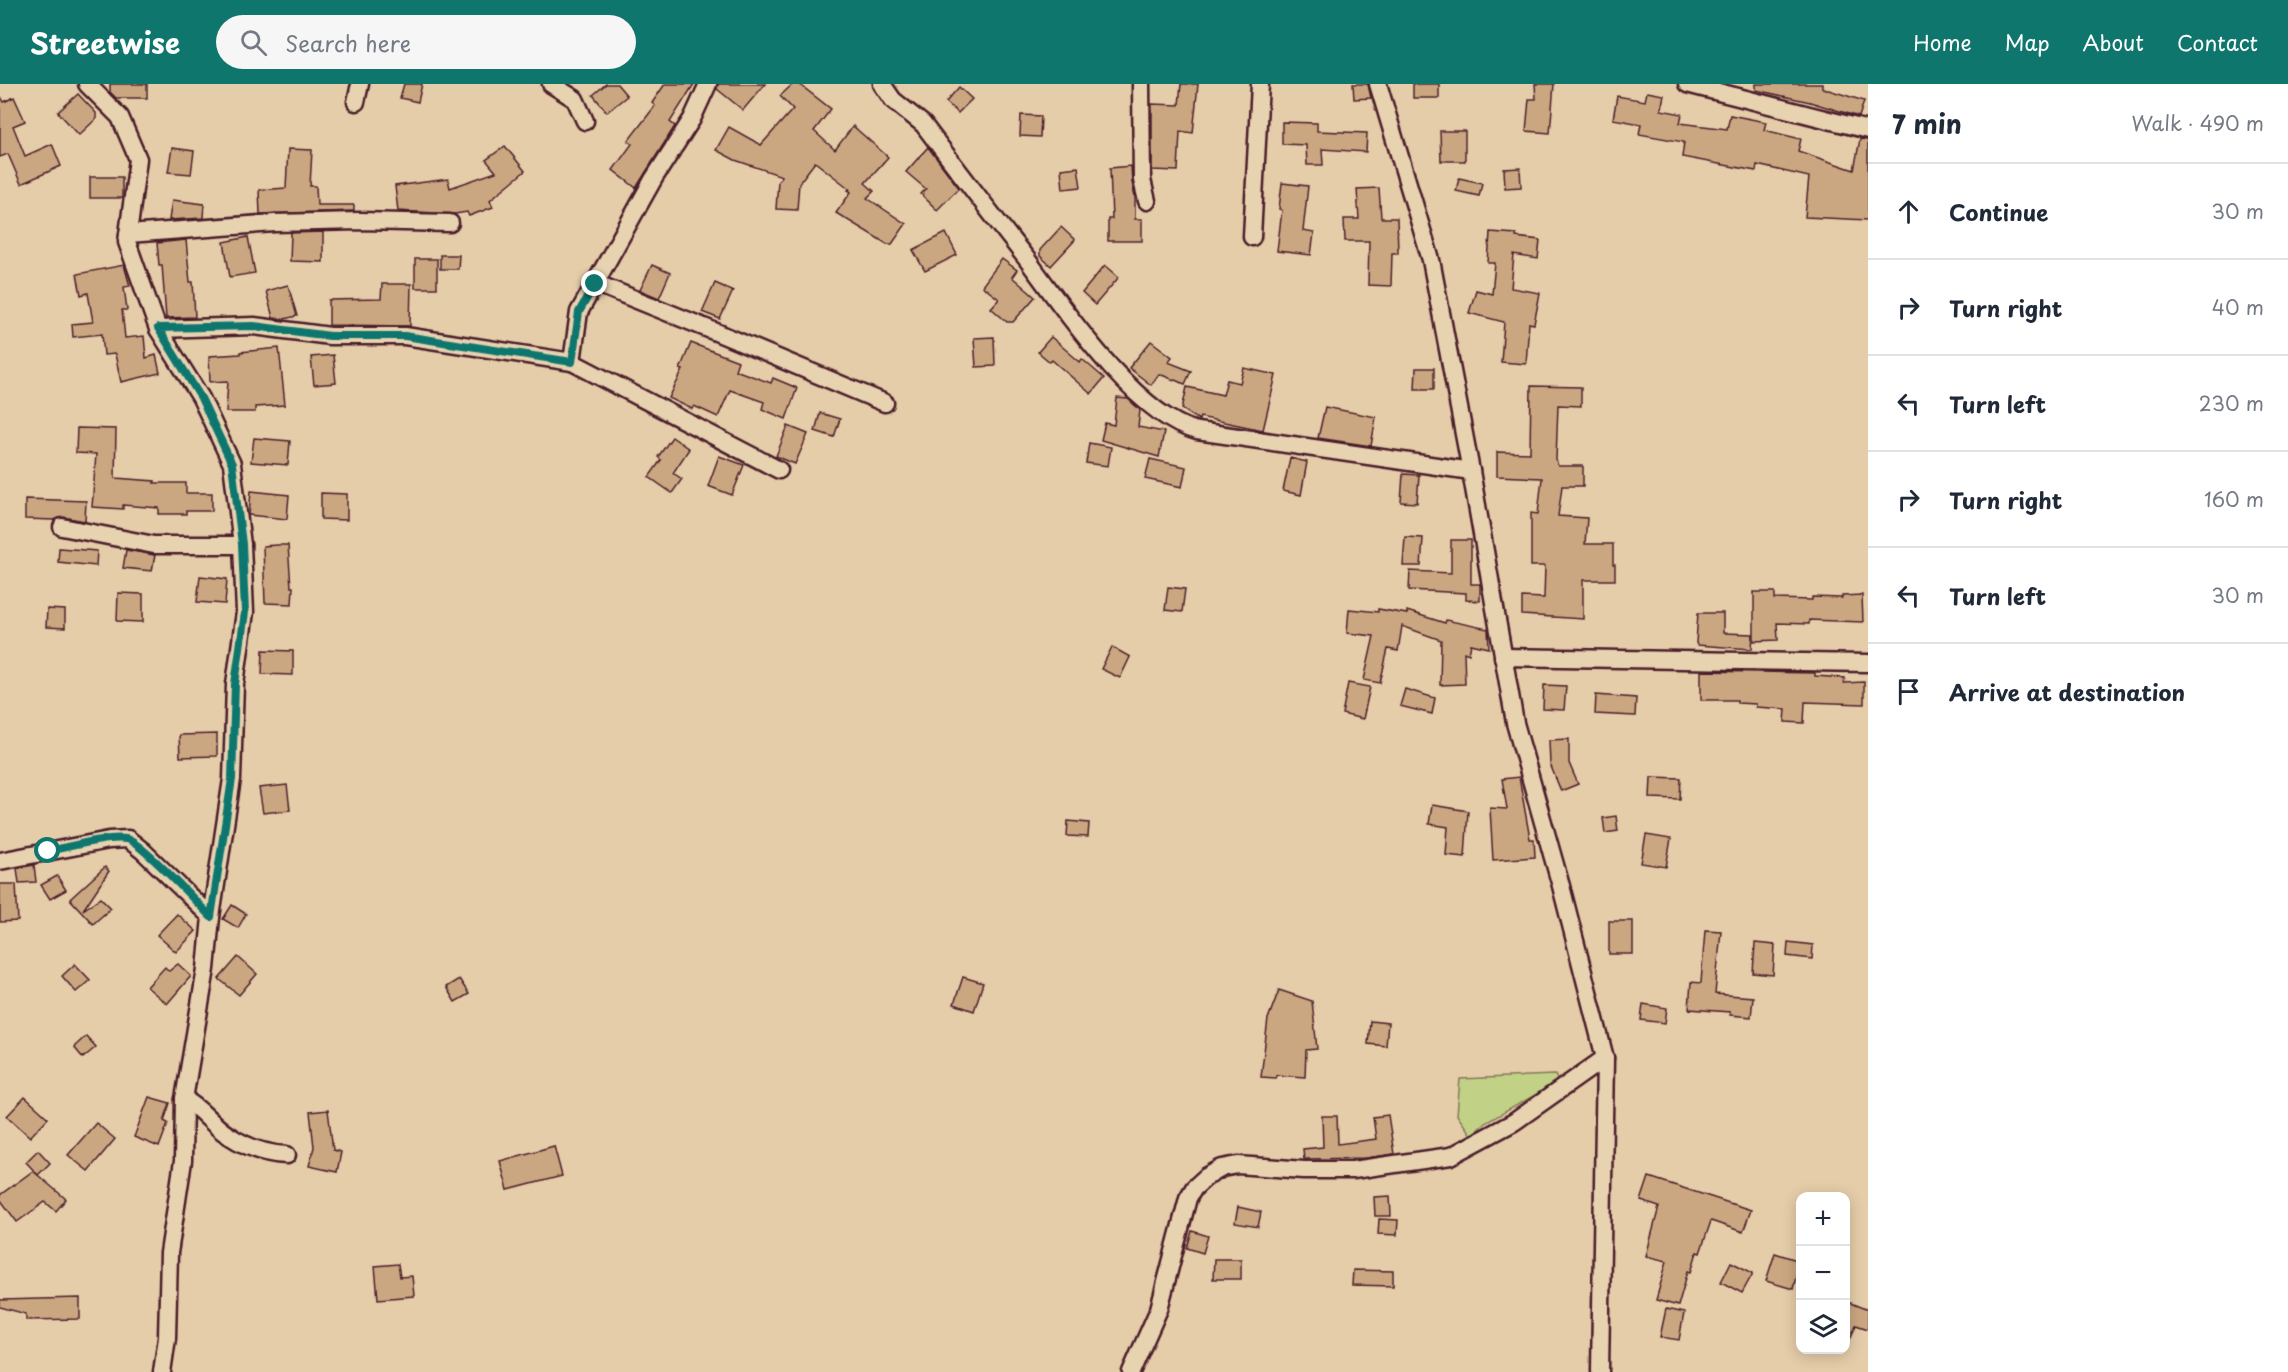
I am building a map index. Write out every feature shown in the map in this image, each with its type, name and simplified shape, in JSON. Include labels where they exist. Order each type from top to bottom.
[{"type":"street","points":[[87,84],[120,117],[138,159],[127,242],[158,328],[201,398],[232,464],[242,544],[245,612],[235,684],[232,779],[211,917],[206,969],[184,1099],[183,1161],[169,1253],[167,1338],[162,1372]]},
{"type":"street","points":[[356,102],[360,84]]},
{"type":"street","points":[[550,84],[575,99],[585,121]]},
{"type":"street","points":[[572,362],[579,312],[654,178],[692,119],[708,84]]},
{"type":"street","points":[[882,84],[892,100],[923,124],[1101,358],[1147,401],[1180,427],[1471,471]]},
{"type":"street","points":[[1141,84],[1142,180],[1147,201]]},
{"type":"street","points":[[1252,237],[1260,84]]},
{"type":"street","points":[[1378,84],[1431,260],[1515,723],[1562,886],[1605,1058],[1600,1372]]},
{"type":"street","points":[[1687,84],[1868,130]]},
{"type":"street","points":[[128,234],[275,223],[359,221],[450,223]]},
{"type":"street","points":[[595,284],[885,403]]},
{"type":"street","points":[[158,328],[254,326],[330,336],[405,336],[572,362],[779,470]]},
{"type":"street","points":[[62,527],[154,544],[242,544]]},
{"type":"street","points":[[1503,657],[1868,663]]},
{"type":"street","points":[[0,861],[109,840],[128,839],[211,917]]},
{"type":"street","points":[[1131,1372],[1159,1309],[1188,1198],[1194,1188],[1206,1177],[1222,1168],[1238,1165],[1304,1170],[1353,1170],[1451,1156],[1514,1122],[1605,1058]]},
{"type":"street","points":[[184,1099],[193,1104],[228,1135],[265,1154],[286,1155]]},
{"type":"green space","points":[[1555,1075],[1558,1082],[1485,1123],[1471,1135],[1457,1115],[1460,1079]]},
{"type":"building","points":[[110,84],[147,84],[147,98],[116,98],[110,92]]},
{"type":"building","points":[[404,84],[422,84],[418,102],[400,98]]},
{"type":"building","points":[[606,84],[617,84],[627,96],[607,112],[593,95]]},
{"type":"building","points":[[665,84],[694,84],[670,122],[675,126],[636,188],[613,170],[632,144],[628,141],[655,106],[652,103]]},
{"type":"building","points":[[718,84],[765,84],[743,110],[717,89]]},
{"type":"building","points":[[793,84],[799,84],[831,109],[814,131],[835,150],[853,126],[888,157],[865,183],[874,191],[867,198],[906,224],[892,244],[887,244],[836,213],[851,192],[848,190],[850,189],[815,162],[799,183],[797,210],[776,209],[778,181],[782,176],[735,160],[716,150],[729,127],[761,145],[793,109],[780,96]]},
{"type":"building","points":[[1181,84],[1198,84],[1193,133],[1180,131],[1178,171],[1152,170],[1152,104],[1179,105]]},
{"type":"building","points":[[1353,84],[1368,84],[1371,98],[1354,99]]},
{"type":"building","points":[[1413,84],[1439,84],[1439,98],[1413,98]]},
{"type":"building","points":[[1535,84],[1554,84],[1550,133],[1526,131],[1529,99],[1536,99]]},
{"type":"building","points":[[1756,84],[1822,84],[1822,88],[1864,101],[1859,117],[1810,102],[1756,90]]},
{"type":"building","points":[[959,87],[972,99],[958,113],[946,102]]},
{"type":"building","points":[[1647,92],[1664,95],[1661,110],[1682,114],[1680,123],[1727,129],[1730,115],[1766,122],[1764,130],[1801,139],[1798,151],[1854,170],[1860,139],[1868,140],[1868,220],[1805,217],[1809,177],[1757,165],[1756,171],[1682,157],[1684,142],[1639,134],[1641,124],[1613,119],[1617,96],[1645,101]]},
{"type":"building","points":[[78,94],[96,113],[96,119],[79,135],[58,112]]},
{"type":"building","points":[[0,95],[4,102],[14,97],[25,121],[13,126],[25,156],[52,144],[61,166],[21,184],[8,154],[0,157]]},
{"type":"building","points":[[1021,115],[1041,116],[1040,137],[1020,136]]},
{"type":"building","points":[[1282,122],[1317,123],[1317,131],[1367,133],[1366,152],[1322,149],[1323,165],[1307,165],[1306,145],[1282,144]]},
{"type":"building","points":[[1440,131],[1465,131],[1465,161],[1441,161]]},
{"type":"building","points":[[505,146],[525,171],[490,200],[493,207],[469,216],[467,212],[455,214],[398,211],[395,186],[448,179],[450,188],[496,172],[486,160]]},
{"type":"building","points":[[928,147],[959,188],[937,210],[921,194],[926,189],[906,172]]},
{"type":"building","points":[[172,148],[194,151],[191,174],[168,172]]},
{"type":"building","points":[[288,149],[312,150],[310,186],[316,186],[317,205],[354,205],[354,211],[260,214],[259,190],[286,188]]},
{"type":"building","points":[[1131,166],[1135,219],[1142,219],[1142,241],[1108,241],[1108,219],[1112,219],[1110,168]]},
{"type":"building","points":[[1078,167],[1081,187],[1063,189],[1061,169]]},
{"type":"building","points":[[1520,168],[1521,187],[1505,188],[1504,169]]},
{"type":"building","points":[[90,177],[122,177],[122,198],[90,198]]},
{"type":"building","points":[[1459,178],[1482,183],[1479,196],[1456,191]]},
{"type":"building","points":[[1282,183],[1308,186],[1303,231],[1314,233],[1311,255],[1277,251],[1282,210],[1279,209]]},
{"type":"building","points":[[1379,188],[1381,218],[1397,218],[1398,253],[1392,253],[1391,286],[1368,285],[1369,241],[1345,241],[1344,219],[1359,219],[1357,189]]},
{"type":"building","points":[[172,200],[204,204],[203,218],[169,220]]},
{"type":"building","points":[[1061,227],[1075,240],[1051,266],[1040,256],[1040,250]]},
{"type":"building","points":[[323,232],[323,262],[290,261],[291,233]]},
{"type":"building","points":[[1490,232],[1516,234],[1516,237],[1540,240],[1538,259],[1514,255],[1511,288],[1540,293],[1534,324],[1529,323],[1526,364],[1501,362],[1504,322],[1469,313],[1476,290],[1492,294],[1495,263],[1488,263]]},
{"type":"building","points":[[946,233],[957,255],[925,271],[913,250]]},
{"type":"building","points":[[248,237],[255,273],[230,277],[224,242]]},
{"type":"building","points":[[186,240],[190,282],[193,282],[195,317],[166,318],[162,265],[159,265],[157,243]]},
{"type":"building","points":[[440,255],[459,255],[458,269],[440,269]]},
{"type":"building","points":[[415,259],[437,259],[437,288],[415,288]]},
{"type":"building","points":[[1002,259],[1017,270],[1012,277],[1035,297],[1013,322],[1007,322],[991,308],[999,299],[982,286]]},
{"type":"building","points":[[124,265],[130,286],[124,287],[127,310],[122,310],[125,338],[144,336],[146,358],[156,355],[160,373],[121,382],[115,354],[104,355],[102,334],[73,337],[72,324],[93,322],[88,293],[81,295],[77,274]]},
{"type":"building","points":[[652,265],[670,273],[659,298],[640,290]]},
{"type":"building","points":[[1105,265],[1119,277],[1095,305],[1082,293]]},
{"type":"building","points":[[715,283],[733,291],[720,319],[702,312]]},
{"type":"building","points":[[382,284],[411,284],[410,326],[329,325],[329,300],[381,299]]},
{"type":"building","points":[[288,285],[297,316],[284,319],[273,318],[266,291]]},
{"type":"building","points":[[994,337],[995,366],[976,367],[974,338]]},
{"type":"building","points":[[1051,337],[1080,362],[1082,359],[1104,378],[1091,394],[1052,360],[1050,362],[1038,352]]},
{"type":"building","points":[[1151,341],[1172,357],[1168,362],[1191,371],[1185,384],[1159,374],[1151,385],[1129,368]]},
{"type":"building","points":[[691,343],[738,361],[735,370],[771,383],[773,378],[797,388],[786,419],[762,409],[764,402],[730,390],[718,417],[694,406],[692,409],[669,398],[683,370],[680,369]]},
{"type":"building","points":[[279,348],[285,405],[255,407],[255,412],[226,412],[228,381],[210,382],[209,356]]},
{"type":"building","points":[[333,355],[336,383],[314,385],[311,357]]},
{"type":"building","points":[[1244,368],[1276,375],[1263,430],[1200,417],[1199,420],[1182,409],[1187,387],[1223,395],[1227,380],[1240,383]]},
{"type":"building","points":[[1416,368],[1434,368],[1434,389],[1415,389]]},
{"type":"building","points":[[1531,386],[1581,387],[1581,406],[1558,405],[1556,460],[1558,466],[1583,466],[1583,486],[1562,486],[1558,516],[1587,518],[1585,544],[1613,544],[1613,565],[1615,565],[1615,580],[1583,580],[1583,619],[1522,615],[1522,597],[1544,598],[1545,566],[1531,566],[1531,513],[1538,514],[1542,478],[1497,476],[1497,452],[1530,453]]},
{"type":"building","points":[[1117,398],[1128,399],[1140,410],[1138,427],[1164,432],[1159,457],[1101,440],[1105,423],[1114,425]]},
{"type":"building","points":[[1325,407],[1376,417],[1371,446],[1318,438]]},
{"type":"building","points":[[820,413],[840,419],[834,437],[815,431]]},
{"type":"building","points":[[788,426],[808,434],[795,464],[776,456]]},
{"type":"building","points":[[77,428],[116,429],[115,478],[155,481],[154,483],[186,483],[186,493],[212,493],[212,511],[159,514],[159,508],[123,505],[123,509],[92,507],[96,454],[76,453]]},
{"type":"building","points":[[672,437],[689,449],[673,473],[682,479],[672,493],[649,477],[661,460],[658,457]]},
{"type":"building","points":[[254,438],[290,441],[288,465],[251,462]]},
{"type":"building","points":[[1089,443],[1111,447],[1108,466],[1086,463]]},
{"type":"building","points":[[719,456],[744,465],[732,495],[708,486]]},
{"type":"building","points":[[1290,458],[1307,462],[1301,495],[1283,491]]},
{"type":"building","points":[[1150,459],[1186,467],[1182,487],[1145,479]]},
{"type":"building","points":[[1403,474],[1419,475],[1417,503],[1401,502]]},
{"type":"building","points":[[251,491],[289,495],[287,519],[249,515]]},
{"type":"building","points":[[321,493],[347,494],[347,520],[321,519]]},
{"type":"building","points":[[25,499],[86,501],[85,521],[63,517],[54,520],[25,519]]},
{"type":"building","points":[[1405,537],[1423,538],[1421,566],[1403,566]]},
{"type":"building","points":[[1451,540],[1471,540],[1471,584],[1480,584],[1480,601],[1466,600],[1466,593],[1409,590],[1410,571],[1451,573]]},
{"type":"building","points":[[288,545],[291,587],[293,587],[292,604],[265,603],[263,546]]},
{"type":"building","points":[[59,548],[97,551],[96,566],[58,562]]},
{"type":"building","points":[[126,550],[155,555],[152,571],[123,568]]},
{"type":"building","points":[[200,576],[227,579],[225,604],[197,602]]},
{"type":"building","points":[[1168,587],[1185,589],[1182,612],[1165,610]]},
{"type":"building","points":[[1754,592],[1775,592],[1775,599],[1812,600],[1812,597],[1842,598],[1842,596],[1862,595],[1863,622],[1809,620],[1809,624],[1777,623],[1778,640],[1754,641]]},
{"type":"building","points":[[118,593],[143,594],[143,622],[117,621]]},
{"type":"building","points":[[47,609],[65,610],[65,628],[46,627]]},
{"type":"building","points":[[1349,609],[1378,612],[1378,609],[1407,614],[1407,611],[1445,623],[1446,620],[1488,629],[1489,648],[1471,644],[1469,654],[1464,652],[1465,684],[1440,685],[1441,640],[1402,626],[1398,651],[1388,649],[1380,683],[1364,680],[1374,636],[1347,633]]},
{"type":"building","points":[[1698,613],[1723,613],[1723,633],[1753,634],[1752,649],[1697,645]]},
{"type":"building","points":[[1112,647],[1130,657],[1120,678],[1101,669]]},
{"type":"building","points":[[263,650],[293,651],[293,675],[262,674]]},
{"type":"building","points":[[1701,671],[1815,673],[1815,676],[1845,678],[1844,683],[1864,682],[1864,704],[1805,702],[1804,723],[1785,722],[1786,709],[1756,707],[1756,704],[1737,703],[1737,700],[1701,700]]},
{"type":"building","points":[[1348,683],[1370,687],[1363,719],[1342,714]]},
{"type":"building","points":[[1544,685],[1566,686],[1564,710],[1543,709]]},
{"type":"building","points":[[1405,689],[1435,698],[1432,714],[1400,706]]},
{"type":"building","points":[[1596,695],[1636,698],[1635,716],[1595,714]]},
{"type":"building","points":[[217,734],[217,756],[180,757],[179,735]]},
{"type":"building","points":[[1569,739],[1569,763],[1578,784],[1561,791],[1550,764],[1549,740]]},
{"type":"building","points":[[1519,777],[1530,839],[1534,839],[1535,857],[1493,860],[1490,808],[1507,809],[1502,779]]},
{"type":"building","points":[[1651,777],[1681,778],[1680,799],[1650,798]]},
{"type":"building","points":[[287,785],[290,810],[263,813],[259,788]]},
{"type":"building","points":[[1432,805],[1468,811],[1465,857],[1446,855],[1448,827],[1429,824]]},
{"type":"building","points":[[1616,816],[1618,831],[1605,833],[1603,818]]},
{"type":"building","points":[[1068,821],[1089,823],[1088,837],[1067,836]]},
{"type":"building","points":[[1646,835],[1671,839],[1666,867],[1641,863]]},
{"type":"building","points":[[34,865],[36,882],[19,883],[17,868]]},
{"type":"building","points":[[105,867],[109,871],[83,910],[101,898],[111,908],[93,924],[70,899]]},
{"type":"building","points":[[57,876],[66,890],[50,899],[41,885]]},
{"type":"building","points":[[0,884],[16,884],[18,921],[0,922]]},
{"type":"building","points":[[232,905],[246,914],[238,928],[223,919]]},
{"type":"building","points":[[177,914],[196,931],[176,952],[157,935]]},
{"type":"building","points":[[1609,921],[1633,921],[1633,954],[1609,954]]},
{"type":"building","points":[[1705,930],[1721,931],[1715,994],[1753,997],[1751,1017],[1730,1015],[1730,1012],[1689,1009],[1691,982],[1701,983]]},
{"type":"building","points":[[1788,942],[1813,945],[1812,959],[1787,956]]},
{"type":"building","points":[[1755,943],[1775,945],[1773,975],[1753,973]]},
{"type":"building","points":[[238,957],[257,974],[239,995],[219,979]]},
{"type":"building","points":[[75,964],[90,980],[76,992],[62,976]]},
{"type":"building","points":[[178,964],[191,976],[167,1004],[147,987],[165,967],[169,971]]},
{"type":"building","points":[[963,977],[983,983],[974,1011],[954,1004]]},
{"type":"building","points":[[459,979],[469,994],[455,1002],[446,987]]},
{"type":"building","points":[[1279,990],[1312,1001],[1317,1049],[1306,1050],[1305,1077],[1276,1075],[1276,1078],[1261,1077],[1268,1019]]},
{"type":"building","points":[[1643,1004],[1667,1008],[1665,1023],[1641,1020]]},
{"type":"building","points":[[1370,1021],[1388,1023],[1386,1046],[1368,1044]]},
{"type":"building","points":[[86,1036],[96,1047],[83,1058],[74,1047]]},
{"type":"building","points":[[25,1097],[48,1118],[30,1137],[7,1116]]},
{"type":"building","points":[[149,1097],[170,1103],[164,1121],[168,1123],[159,1147],[134,1137]]},
{"type":"building","points":[[328,1110],[333,1150],[341,1152],[337,1172],[309,1166],[314,1147],[310,1112]]},
{"type":"building","points":[[1388,1115],[1394,1154],[1366,1158],[1304,1159],[1303,1149],[1323,1147],[1322,1116],[1337,1116],[1338,1144],[1376,1139],[1373,1117]]},
{"type":"building","points":[[96,1123],[115,1139],[88,1171],[68,1155]]},
{"type":"building","points":[[554,1146],[562,1176],[508,1190],[500,1161]]},
{"type":"building","points":[[38,1150],[50,1163],[38,1175],[26,1162]]},
{"type":"building","points":[[33,1171],[66,1199],[56,1211],[45,1202],[17,1222],[0,1199],[0,1195]]},
{"type":"building","points":[[1649,1177],[1751,1210],[1743,1232],[1711,1221],[1700,1253],[1697,1252],[1691,1272],[1688,1271],[1678,1306],[1656,1300],[1667,1261],[1646,1256],[1659,1207],[1641,1201]]},
{"type":"building","points":[[1390,1196],[1391,1216],[1375,1216],[1374,1197]]},
{"type":"building","points":[[1238,1207],[1261,1212],[1258,1227],[1235,1223]]},
{"type":"building","points":[[1379,1219],[1398,1220],[1397,1235],[1378,1234]]},
{"type":"building","points":[[1192,1231],[1208,1236],[1203,1253],[1187,1248]]},
{"type":"building","points":[[1775,1253],[1796,1260],[1793,1289],[1766,1281]]},
{"type":"building","points":[[1214,1259],[1241,1259],[1241,1279],[1213,1279]]},
{"type":"building","points":[[1731,1262],[1753,1273],[1742,1293],[1721,1282]]},
{"type":"building","points":[[398,1264],[400,1277],[412,1276],[414,1296],[378,1299],[375,1266]]},
{"type":"building","points":[[1353,1270],[1393,1271],[1393,1286],[1352,1285]]},
{"type":"building","points":[[80,1298],[80,1319],[26,1320],[26,1314],[0,1307],[0,1300]]},
{"type":"building","points":[[1850,1303],[1868,1310],[1868,1329],[1856,1325],[1850,1339]]},
{"type":"building","points":[[1666,1309],[1684,1313],[1679,1340],[1660,1337]]},
{"type":"route","points":[[48,851],[109,840],[128,839],[211,917],[232,779],[235,684],[245,612],[242,544],[232,464],[201,398],[158,328],[254,326],[330,336],[405,336],[572,362],[579,312],[595,284]]}]
